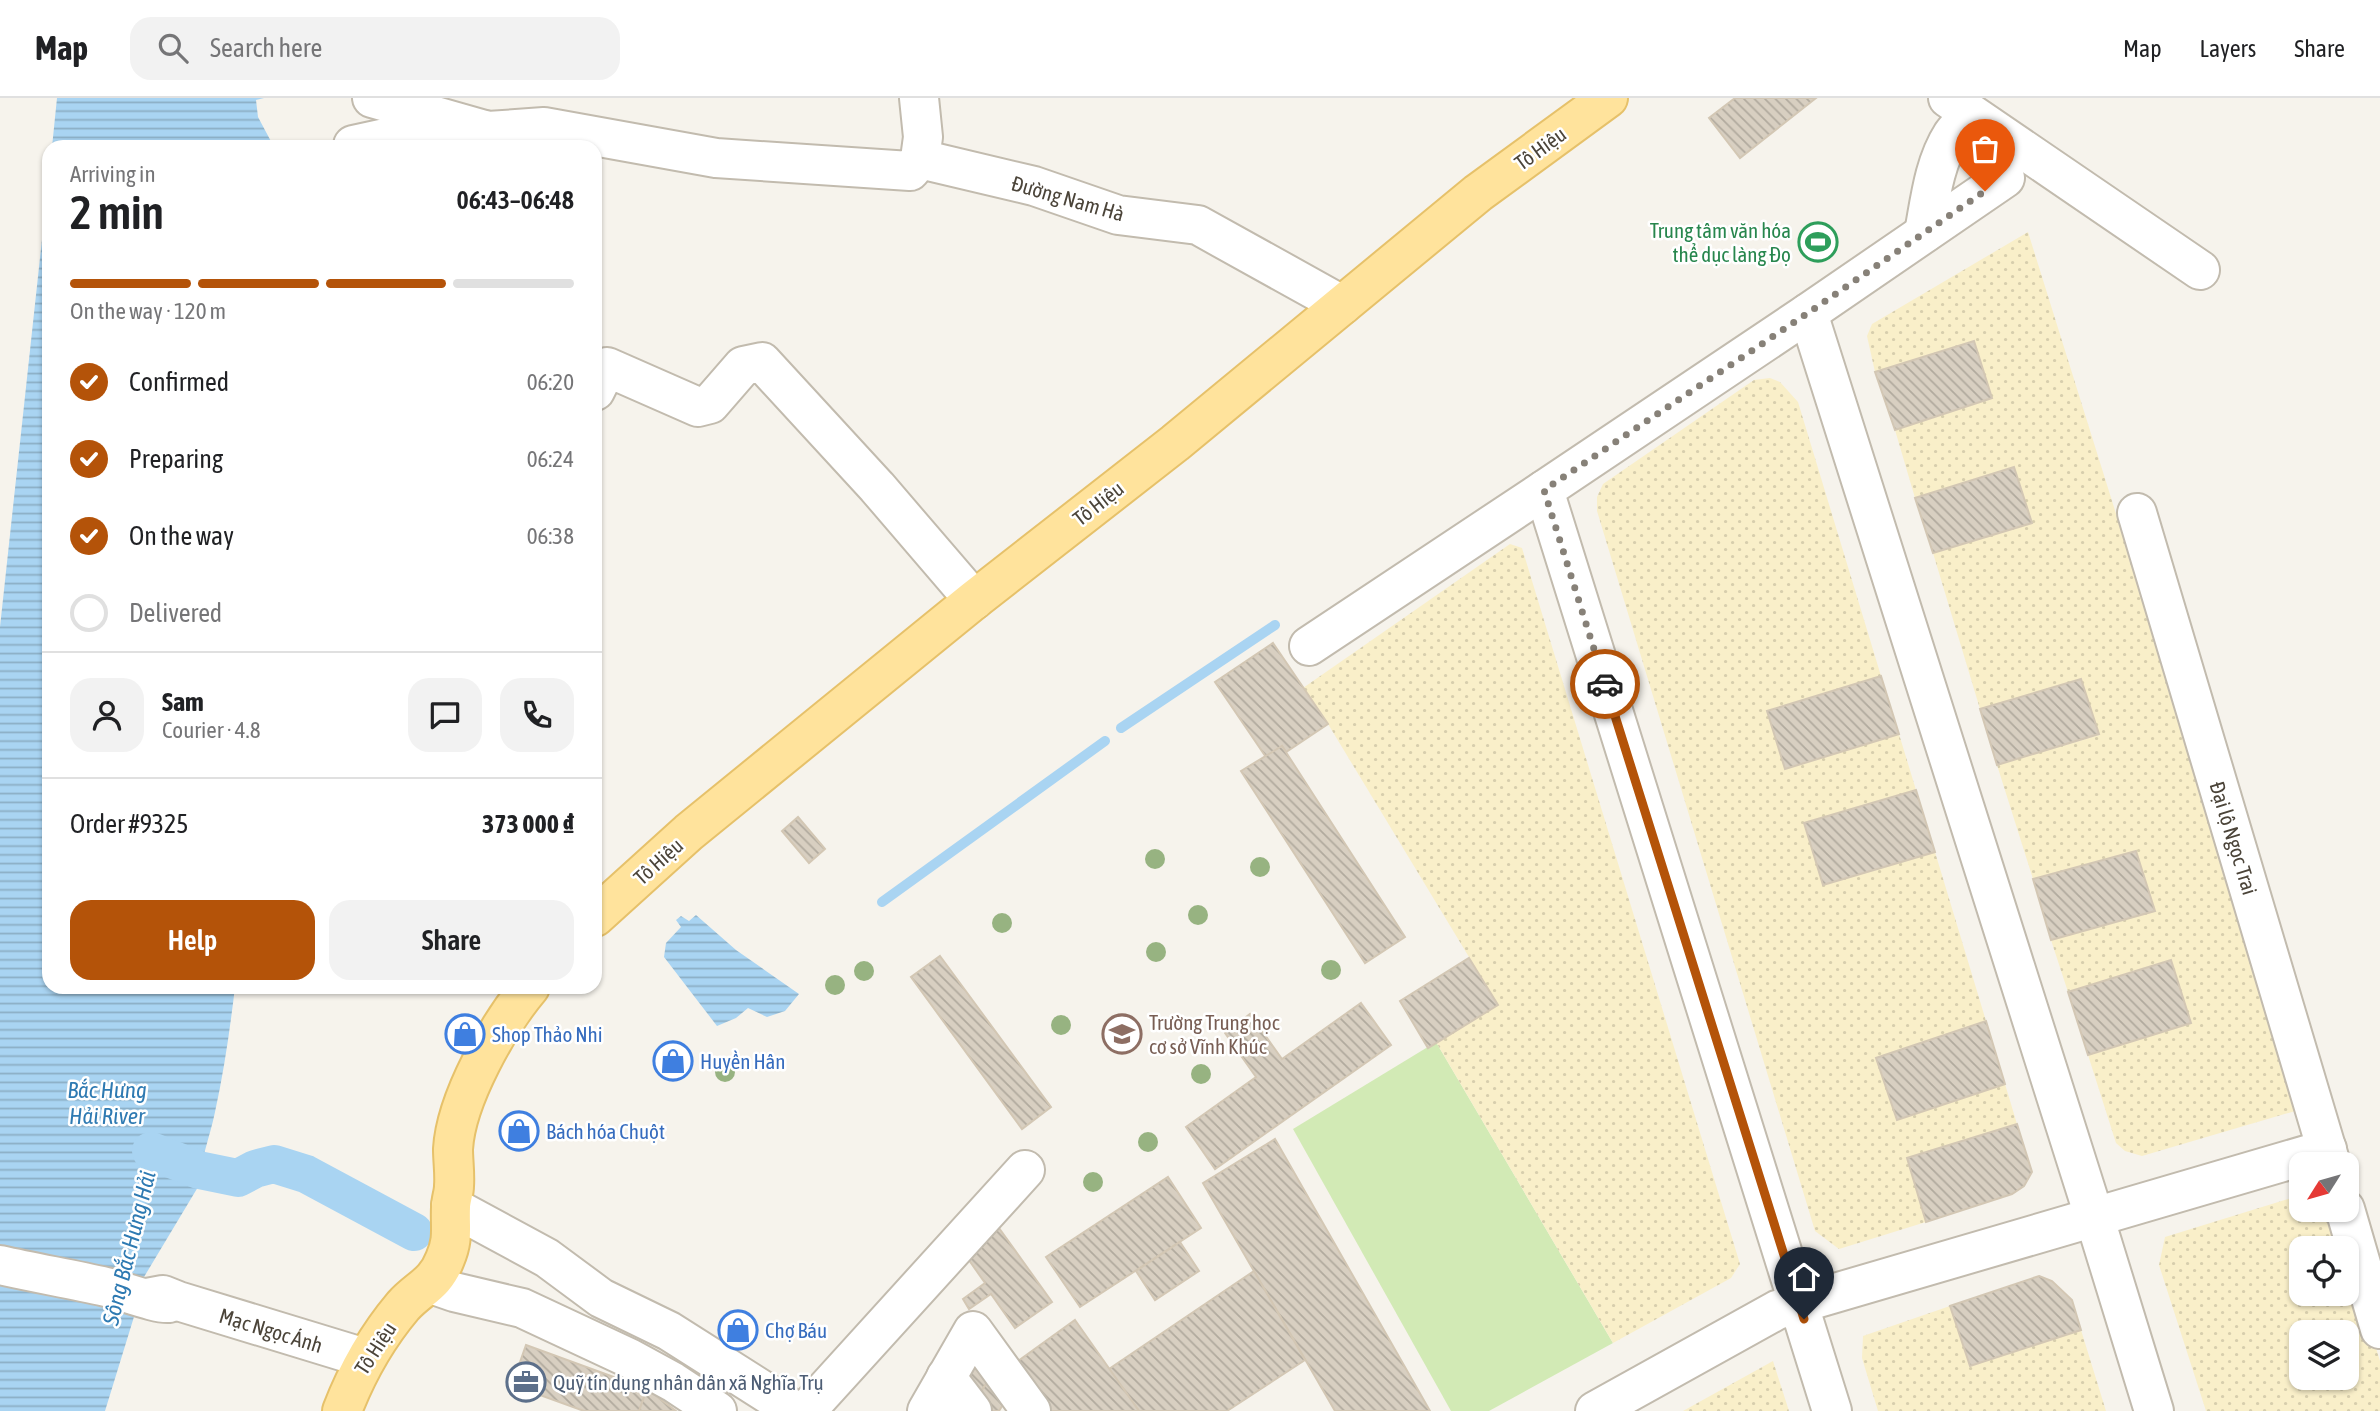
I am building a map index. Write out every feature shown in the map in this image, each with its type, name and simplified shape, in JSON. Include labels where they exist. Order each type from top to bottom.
[{"type":"main road","name":"Tô Hiệu","points":[[602,911],[689,832],[974,600],[1175,443],[1478,193],[1608,98]]},
{"type":"main road","name":"Tô Hiệu","points":[[342,1411],[365,1358],[388,1323],[409,1299],[431,1284],[444,1261],[452,1236],[453,1148],[471,1083],[511,1009],[524,994]]},
{"type":"street","points":[[372,98],[488,131],[544,127],[716,158],[910,171],[920,159],[923,137],[919,98]]},
{"type":"street","points":[[1924,233],[1942,154],[1953,134],[1959,106],[2200,270]]},
{"type":"street","points":[[377,140],[458,122]]},
{"type":"street","name":"Đường Nam Hà","points":[[920,159],[1034,186],[1118,215],[1198,225],[1342,305]]},
{"type":"street","points":[[1309,646],[1808,313],[2005,178]]},
{"type":"street","points":[[1808,313],[2154,1411]]},
{"type":"street","points":[[602,376],[607,366],[698,407],[710,404],[743,366],[762,362],[877,487],[974,600]]},
{"type":"street","points":[[1544,490],[1832,1411]]},
{"type":"street","name":"Đại lộ Ngọc Trai","points":[[2137,513],[2328,1152]]},
{"type":"street","points":[[1595,1411],[1777,1310],[2094,1216],[2289,1166]]},
{"type":"street","points":[[806,1411],[1025,1170]]},
{"type":"street","points":[[451,1206],[547,1258],[601,1298],[669,1331],[795,1411]]},
{"type":"street","points":[[2349,1222],[2380,1329]]},
{"type":"street","name":"Mạc Ngọc Ánh","points":[[0,1265],[162,1300],[365,1358]]},
{"type":"street","points":[[431,1284],[522,1308],[629,1358],[673,1382],[717,1411]]},
{"type":"street","points":[[972,1411],[940,1392],[973,1331],[1021,1410]]},
{"type":"green space","points":[[1436,1042],[1613,1343],[1489,1411],[1451,1411],[1293,1129]]},
{"type":"sand","points":[[2028,232],[2302,1109],[2142,1156],[2125,1151],[2116,1143],[2088,1055],[2190,1023],[2170,961],[2068,992],[2051,940],[2155,911],[2136,851],[2033,879],[1997,765],[2099,735],[2081,679],[1980,709],[1933,553],[2031,523],[2013,467],[1915,498],[1895,430],[1992,398],[1974,341],[1875,372],[1867,336],[1872,324]]},
{"type":"sand","points":[[1770,378],[1780,382],[1798,402],[1881,676],[1768,711],[1785,769],[1899,734],[1916,790],[1805,823],[1823,885],[1935,852],[1986,1021],[1876,1058],[1897,1120],[2005,1084],[2017,1124],[1907,1158],[1926,1222],[1839,1249],[1815,1231],[1597,511],[1597,497],[1603,484],[1754,380]]},
{"type":"sand","points":[[1510,544],[1522,548],[1740,1264],[1731,1278],[1613,1343],[1436,1042],[1498,1005],[1328,724],[1303,688]]},
{"type":"sand","points":[[2289,1199],[2289,1222],[2336,1222],[2340,1236],[2289,1236],[2289,1306],[2359,1306],[2359,1294],[2380,1361],[2380,1411],[2206,1411],[2159,1265],[2165,1237]]},
{"type":"sand","points":[[1950,1306],[1970,1366],[2081,1330],[2106,1411],[1878,1411],[1862,1358],[1863,1336]]},
{"type":"sand","points":[[1773,1361],[1789,1411],[1683,1411]]},
{"type":"water","points":[[57,98],[264,98],[256,100],[258,117],[270,140],[53,140]]},
{"type":"water","name":"Bắc Hưng Hải River","points":[[42,240],[42,994],[234,994],[221,1081],[198,1187],[144,1277],[105,1411],[0,1411],[0,627]]},
{"type":"water","points":[[696,915],[736,950],[799,994],[785,1011],[767,1017],[748,1008],[736,1018],[717,1026],[664,957],[666,943],[681,927],[676,920],[681,916],[689,921]]},
{"type":"building","points":[[1735,98],[1816,98],[1740,158],[1709,118]]},
{"type":"building","points":[[1974,341],[1992,398],[1895,430],[1875,372]]},
{"type":"building","points":[[2014,467],[2032,523],[1933,553],[1915,498]]},
{"type":"building","points":[[1273,643],[1328,724],[1286,752],[1282,746],[1266,757],[1215,682]]},
{"type":"building","points":[[1881,676],[1899,734],[1785,769],[1767,711]]},
{"type":"building","points":[[2081,679],[2099,734],[1997,765],[1980,709]]},
{"type":"building","points":[[1282,746],[1405,937],[1365,963],[1241,771]]},
{"type":"building","points":[[1916,790],[1935,852],[1823,885],[1804,823]]},
{"type":"building","points":[[798,817],[825,849],[809,863],[782,831]]},
{"type":"building","points":[[2136,851],[2155,911],[2051,940],[2033,879]]},
{"type":"building","points":[[940,956],[1051,1107],[1022,1129],[911,977]]},
{"type":"building","points":[[1469,958],[1498,1005],[1428,1048],[1400,1001]]},
{"type":"building","points":[[2171,960],[2191,1023],[2088,1055],[2068,992]]},
{"type":"building","points":[[1361,1003],[1391,1045],[1215,1169],[1186,1127],[1256,1077],[1225,1033],[1250,1014],[1282,1059]]},
{"type":"building","points":[[1986,1021],[2005,1084],[1897,1120],[1876,1058]]},
{"type":"building","points":[[2017,1124],[2032,1172],[2024,1186],[2012,1194],[1926,1222],[1907,1158]]},
{"type":"building","points":[[1275,1139],[1430,1411],[1335,1411],[1203,1183]]},
{"type":"building","points":[[1168,1177],[1201,1228],[1080,1307],[1046,1257]]},
{"type":"building","points":[[999,1228],[1052,1302],[1015,1328],[991,1294],[969,1309],[963,1299],[985,1283],[964,1253]]},
{"type":"building","points":[[1180,1242],[1199,1271],[1155,1300],[1136,1271]]},
{"type":"building","points":[[1254,1271],[1305,1360],[1227,1411],[1139,1411],[1109,1369]]},
{"type":"building","points":[[2039,1276],[2052,1281],[2072,1300],[2081,1330],[1970,1366],[1950,1306]]},
{"type":"building","points":[[1075,1320],[1139,1411],[1043,1411],[1011,1366]]},
{"type":"building","points":[[526,1345],[647,1389],[639,1411],[584,1411],[512,1385]]},
{"type":"building","points":[[977,1353],[1013,1401],[986,1384],[977,1398],[961,1388]]},
{"type":"building","points":[[986,1384],[1007,1398],[999,1411],[968,1411]]},
{"type":"building","points":[[647,1389],[676,1411],[639,1411]]},
{"type":"waterway","points":[[1121,728],[1275,625]]},
{"type":"waterway","points":[[882,902],[1105,741]]},
{"type":"waterway","points":[[151,1151],[199,1170],[238,1178],[255,1169],[274,1164],[306,1174],[414,1232]]},
{"type":"way so far","points":[[1605,684],[1544,490],[1985,191]]},
{"type":"place","name":"Trung tâm văn hóa thể dục làng Đọ","points":[[1818,242]]},
{"type":"place","name":"Shop Thảo Nhi","points":[[465,1034]]},
{"type":"place","name":"Trường Trung học cơ sở Vĩnh Khúc","points":[[1122,1034]]},
{"type":"place","name":"Huyền Hân","points":[[673,1061]]},
{"type":"place","name":"Bách hóa Chuột","points":[[519,1131]]},
{"type":"place","name":"Chợ Báu","points":[[738,1330]]},
{"type":"place","name":"Quỹ tín dụng nhân dân xã Nghĩa Trụ","points":[[526,1382]]},
{"type":"route","points":[[1605,684],[1804,1319]]},
{"type":"water label","name":"Sông Bắc Hưng Hải","points":[[129,1248]]}]
